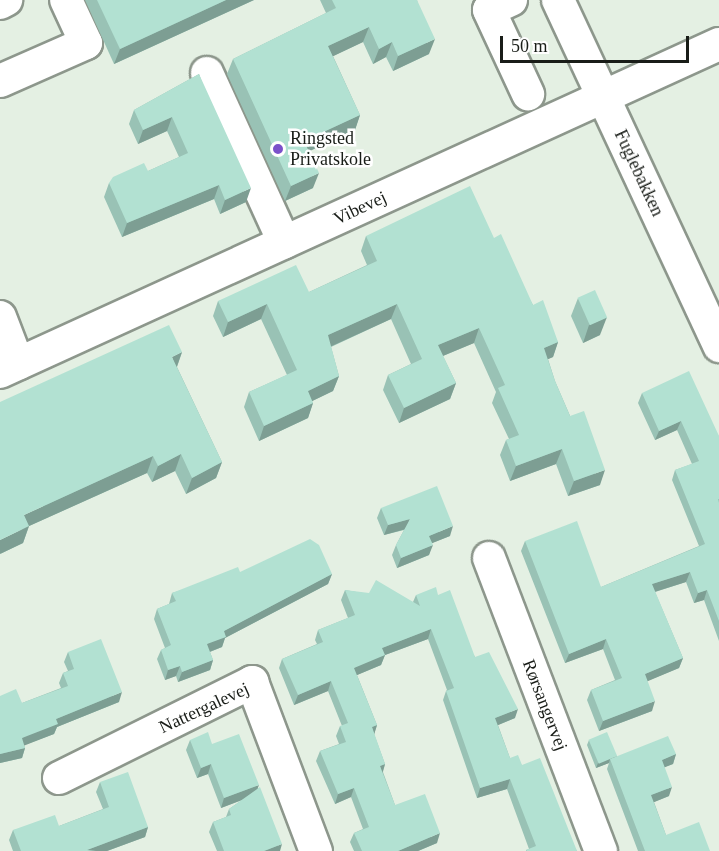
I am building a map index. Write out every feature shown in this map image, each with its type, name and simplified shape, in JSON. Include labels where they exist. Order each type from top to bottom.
[{"type":"street","points":[[0,3],[6,0]]},
{"type":"street","points":[[0,81],[86,43],[66,0]]},
{"type":"street","points":[[511,0],[489,10],[528,94]]},
{"type":"street","name":"Fuglebakken","points":[[558,0],[719,346]]},
{"type":"street","name":"Vibevej","points":[[9,368],[719,44]]},
{"type":"street","points":[[207,74],[284,242]]},
{"type":"street","points":[[0,317],[9,368]]},
{"type":"street","name":"Rørsangervej","points":[[489,558],[601,851]]},
{"type":"street","name":"Nattergalevej","points":[[59,778],[252,682],[316,851]]},
{"type":"building","points":[[97,0],[226,0],[120,49]]},
{"type":"building","points":[[332,0],[417,0],[435,39],[398,56],[392,42],[379,49],[369,27],[328,46],[360,115],[304,141],[319,173],[291,186],[233,59],[336,8]]},
{"type":"building","points":[[199,74],[251,188],[225,200],[219,185],[127,223],[109,183],[113,177],[144,163],[148,171],[188,153],[172,117],[143,130],[134,110]]},
{"type":"building","points":[[470,186],[494,238],[501,234],[533,305],[543,300],[558,342],[544,348],[555,381],[570,416],[584,411],[605,470],[574,481],[562,449],[516,466],[506,440],[519,435],[498,388],[505,385],[479,328],[438,345],[456,383],[404,408],[388,375],[422,359],[397,304],[328,335],[339,376],[308,391],[313,403],[264,426],[249,392],[297,370],[267,304],[228,322],[218,301],[296,265],[309,292],[377,261],[366,236]]},
{"type":"building","points":[[595,290],[607,317],[590,325],[578,298]]},
{"type":"building","points":[[169,325],[182,352],[172,357],[222,462],[192,478],[181,454],[158,466],[153,456],[24,515],[29,526],[0,540],[0,402]]},
{"type":"building","points":[[689,371],[719,436],[719,621],[707,590],[698,593],[690,572],[652,584],[683,658],[645,674],[655,701],[603,721],[591,690],[622,678],[606,639],[569,654],[525,541],[577,521],[601,587],[705,544],[675,470],[699,461],[681,421],[659,431],[642,393]]},
{"type":"building","points":[[437,486],[453,526],[429,536],[433,545],[401,558],[396,545],[410,519],[388,525],[381,508]]},
{"type":"building","points":[[310,539],[319,545],[332,574],[224,631],[226,637],[207,644],[213,660],[182,672],[180,666],[168,670],[161,650],[171,645],[157,609],[176,601],[172,593],[238,567],[240,572]]},
{"type":"building","points":[[376,580],[420,606],[416,595],[436,587],[438,595],[450,590],[475,657],[489,652],[518,709],[495,718],[510,758],[518,755],[522,765],[540,758],[577,851],[527,851],[536,846],[510,779],[480,788],[446,691],[454,688],[431,629],[382,648],[385,655],[354,668],[377,725],[372,727],[385,764],[380,766],[395,805],[425,794],[440,833],[398,851],[362,851],[354,833],[369,827],[354,788],[338,794],[320,751],[346,742],[340,726],[348,723],[331,681],[298,695],[282,659],[323,642],[318,630],[355,615],[345,590],[369,593]]},
{"type":"building","points":[[101,639],[122,692],[56,719],[58,724],[22,738],[25,748],[0,754],[0,696],[16,689],[22,703],[68,686],[63,673],[74,669],[68,652]]},
{"type":"building","points":[[208,732],[212,744],[239,734],[259,785],[224,798],[211,764],[201,768],[190,740]]},
{"type":"building","points":[[607,732],[617,756],[599,764],[589,740]]},
{"type":"building","points":[[668,736],[676,754],[662,760],[672,787],[651,795],[666,835],[699,822],[710,851],[645,851],[610,759]]},
{"type":"building","points":[[128,772],[148,827],[87,850],[96,851],[21,851],[13,830],[55,815],[59,826],[109,807],[100,782]]},
{"type":"building","points":[[260,787],[282,844],[264,851],[224,851],[213,822],[231,815],[229,809]]},
{"type":"place","name":"Ringsted Privatskole","points":[[278,149]]}]
